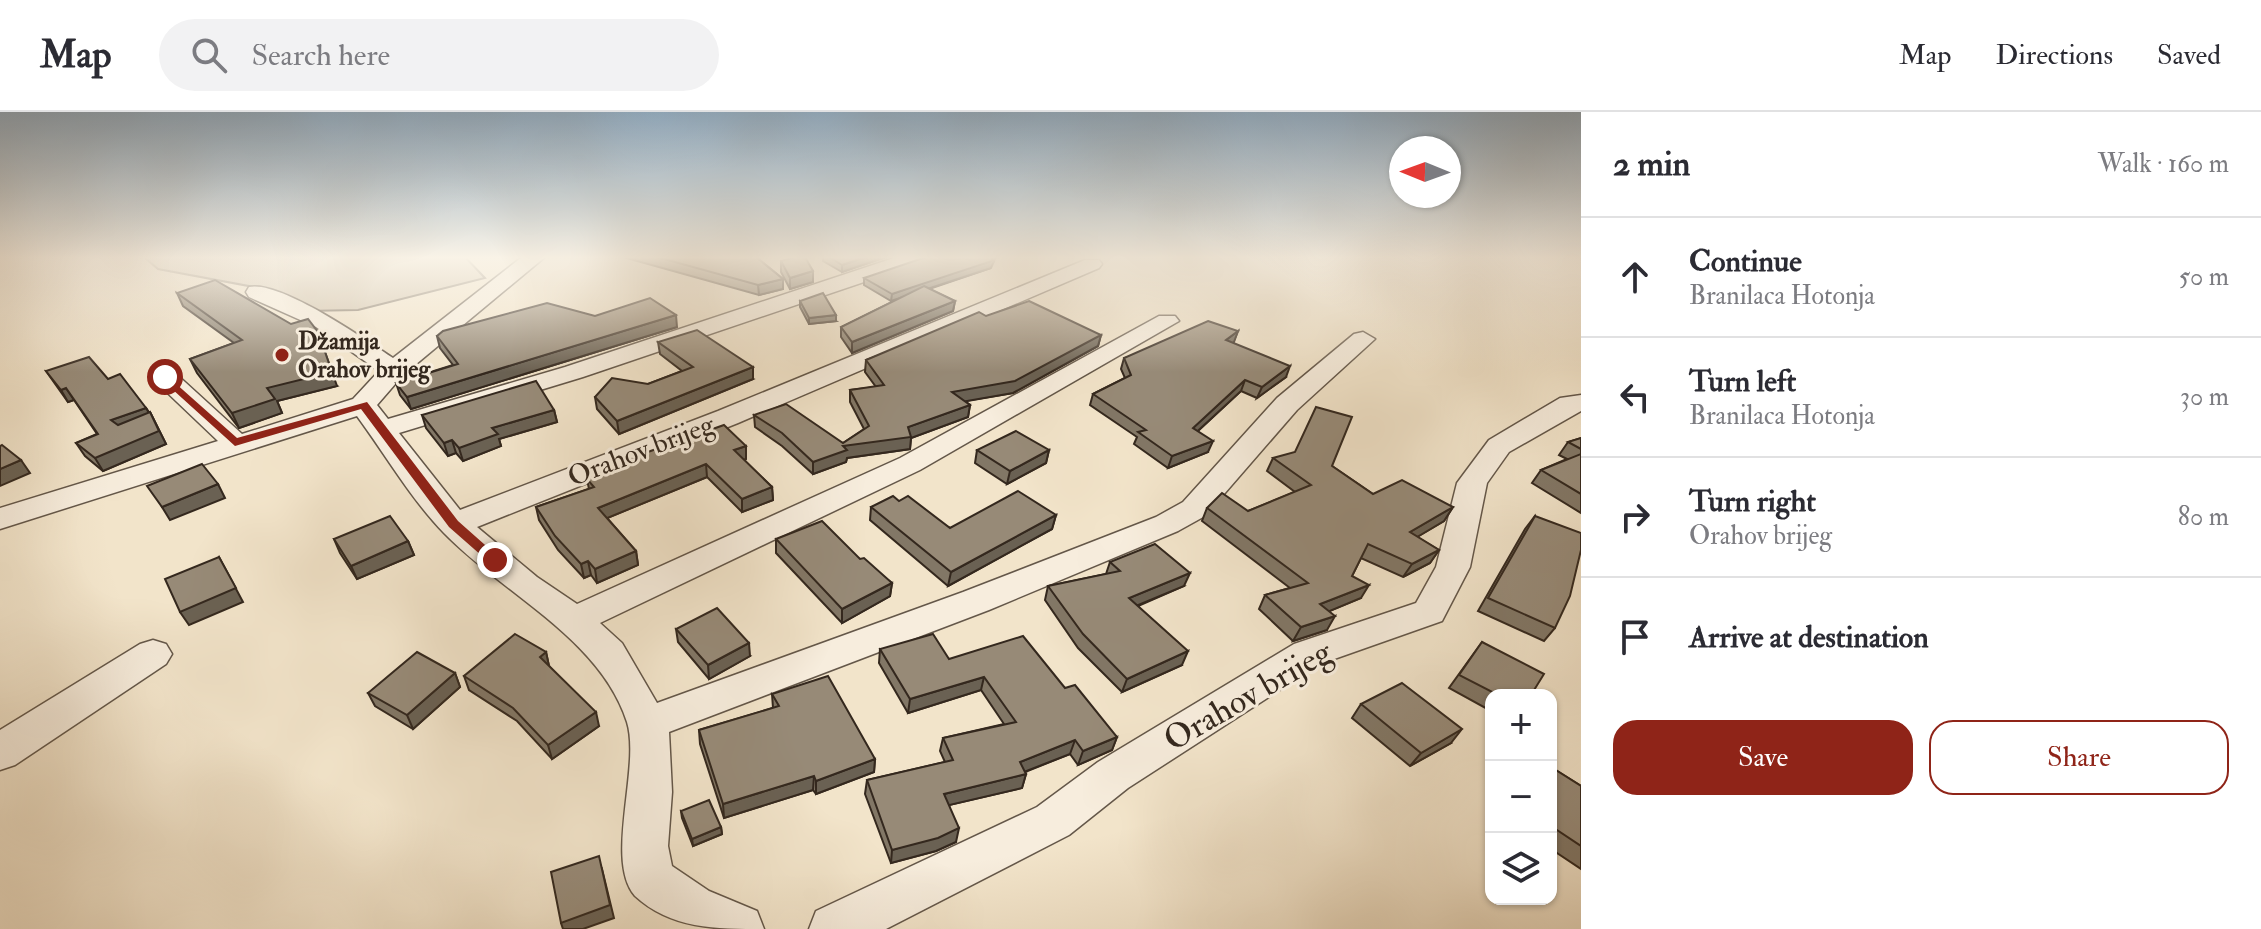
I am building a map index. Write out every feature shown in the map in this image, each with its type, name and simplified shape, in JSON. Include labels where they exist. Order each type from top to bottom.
[{"type":"street","points":[[264,295],[324,322],[394,370]]},
{"type":"street","points":[[373,417],[394,370],[487,295]]},
{"type":"street","points":[[0,519],[235,442],[373,417],[574,372],[805,295]]},
{"type":"street","name":"Orahov brijeg","points":[[454,524],[728,417],[1018,295]]},
{"type":"street","points":[[574,620],[910,464],[1167,321]]},
{"type":"street","points":[[648,723],[976,601],[1167,524],[1194,509],[1287,404],[1363,339]]},
{"type":"street","points":[[165,377],[235,442]]},
{"type":"street","name":"Orahov brijeg","points":[[834,929],[1053,821],[1113,775],[1307,654],[1429,612],[1453,567],[1472,483],[1499,446],[1570,404],[1581,403]]},
{"type":"street","points":[[373,417],[454,524],[525,586],[574,620],[609,653],[648,723],[650,792],[645,846],[651,879],[692,908],[739,929]]},
{"type":"street","points":[[0,752],[153,654]]},
{"type":"shaded area","points":[[278,295],[417,295],[358,310],[304,311]]},
{"type":"building","points":[[180,295],[241,295],[291,324],[308,319],[318,332],[332,372],[267,388],[275,399],[232,413],[190,359],[242,340]]},
{"type":"building","points":[[824,295],[836,315],[809,318],[800,301]]},
{"type":"building","points":[[906,295],[943,295],[955,301],[852,342],[841,327]]},
{"type":"building","points":[[650,298],[676,315],[407,397],[396,383],[458,364],[437,336],[443,331],[547,303],[595,316]]},
{"type":"building","points":[[1029,301],[1101,335],[1015,381],[952,392],[970,405],[908,427],[911,437],[843,446],[847,450],[813,462],[782,433],[754,415],[786,404],[843,443],[869,426],[850,390],[884,385],[866,360],[979,312],[986,316]]},
{"type":"building","points":[[1208,321],[1238,331],[1226,340],[1290,366],[1262,387],[1245,380],[1193,428],[1213,441],[1172,456],[1138,432],[1146,430],[1093,394],[1131,375],[1124,358]]},
{"type":"building","points":[[697,330],[753,367],[617,421],[595,397],[612,378],[648,384],[693,367],[658,342]]},
{"type":"building","points":[[89,357],[108,379],[120,374],[146,408],[111,420],[118,425],[150,412],[159,431],[95,458],[76,443],[98,434],[66,388],[61,390],[46,371]]},
{"type":"building","points":[[536,381],[554,410],[492,428],[498,434],[459,448],[452,440],[444,443],[422,415]]},
{"type":"building","points":[[1316,407],[1352,417],[1332,466],[1373,494],[1402,480],[1453,507],[1410,532],[1439,550],[1412,564],[1368,544],[1352,576],[1369,585],[1320,604],[1335,616],[1301,627],[1265,595],[1308,583],[1207,508],[1222,493],[1248,511],[1311,485],[1273,458],[1295,452]]},
{"type":"building","points":[[724,425],[746,446],[734,450],[772,487],[742,499],[706,464],[598,508],[636,551],[595,569],[588,561],[581,564],[555,536],[536,507],[594,487],[587,479],[645,453]]},
{"type":"building","points":[[1016,431],[1049,450],[1010,471],[977,450]]},
{"type":"building","points":[[1581,438],[1581,449],[1568,442]]},
{"type":"building","points":[[2,445],[21,460],[0,469]]},
{"type":"building","points":[[1581,454],[1581,494],[1541,470]]},
{"type":"building","points":[[202,464],[218,484],[162,507],[147,486]]},
{"type":"building","points":[[1018,491],[1056,515],[951,572],[871,507],[893,496],[899,501],[908,496],[950,528]]},
{"type":"building","points":[[390,516],[408,541],[351,566],[334,539]]},
{"type":"building","points":[[1535,516],[1581,533],[1581,550],[1570,596],[1555,628],[1488,598]]},
{"type":"building","points":[[822,521],[860,559],[864,558],[892,583],[842,609],[776,539]]},
{"type":"building","points":[[1155,544],[1190,573],[1129,598],[1188,651],[1127,679],[1083,634],[1048,586],[1120,571],[1110,562]]},
{"type":"building","points":[[219,557],[236,588],[180,612],[165,579]]},
{"type":"building","points":[[717,608],[749,643],[708,665],[676,629]]},
{"type":"building","points":[[515,634],[546,652],[540,657],[596,712],[548,745],[513,708],[464,676]]},
{"type":"building","points":[[933,634],[949,659],[1023,636],[1065,688],[1075,685],[1117,737],[1083,751],[1075,740],[1020,762],[1026,774],[944,794],[959,828],[938,838],[892,850],[867,780],[953,760],[943,738],[1016,722],[984,677],[910,699],[880,649]]},
{"type":"building","points":[[1482,642],[1544,674],[1535,689],[1486,689],[1459,675]]},
{"type":"building","points":[[417,652],[455,673],[407,715],[368,693]]},
{"type":"building","points":[[828,676],[875,759],[816,781],[814,776],[723,804],[699,730],[779,706],[772,694]]},
{"type":"building","points":[[1402,683],[1462,729],[1421,753],[1361,704]]},
{"type":"building","points":[[1557,771],[1581,786],[1581,846],[1557,830]]},
{"type":"building","points":[[709,800],[721,827],[692,839],[681,811]]},
{"type":"building","points":[[599,856],[610,905],[561,923],[551,872]]},
{"type":"place","name":"Džamija Orahov brijeg","points":[[282,355]]},
{"type":"route","points":[[165,377],[235,442],[363,405],[454,524],[495,560]]}]
